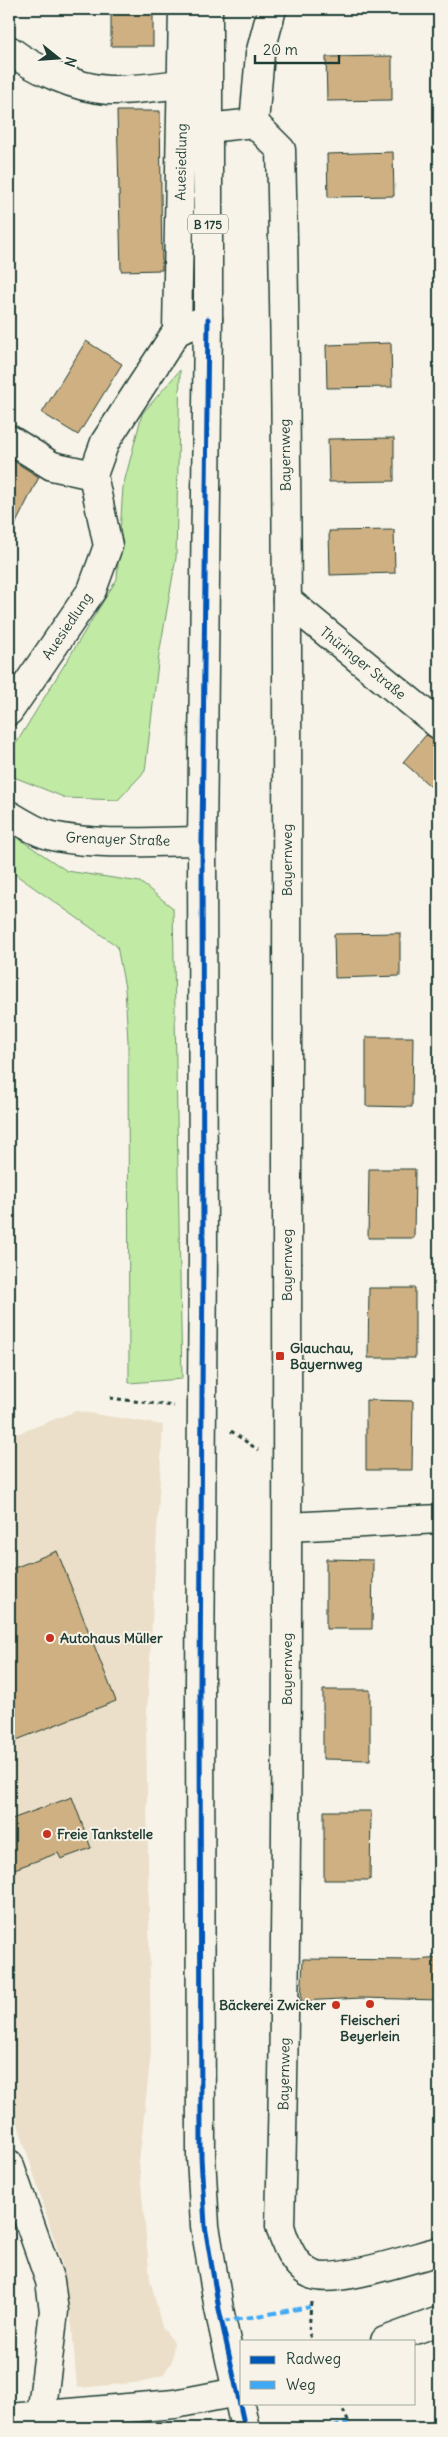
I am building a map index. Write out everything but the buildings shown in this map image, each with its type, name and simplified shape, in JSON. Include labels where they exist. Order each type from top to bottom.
[{"type":"street","name":"Auesiedlung","points":[[176,331],[195,82],[183,9]]},
{"type":"street","name":"B 175","points":[[208,9],[195,82],[208,128],[208,319],[202,841],[201,2157],[205,2226],[239,2392]]},
{"type":"street","points":[[208,128],[254,123],[260,54],[272,9]]},
{"type":"street","points":[[9,50],[24,61],[66,81],[108,90],[195,82]]},
{"type":"street","name":"Bayernweg","points":[[254,123],[282,150],[287,600],[288,1527],[285,2018],[280,2226],[286,2245],[297,2263],[312,2275]]},
{"type":"street","points":[[9,439],[52,466],[93,475],[105,442],[176,331],[208,319]]},
{"type":"street","name":"Auesiedlung","points":[[9,711],[92,590],[108,546],[93,475]]},
{"type":"street","name":"Thüringer Straße","points":[[287,600],[439,725]]},
{"type":"street","name":"Grenayer Straße","points":[[9,815],[28,827],[56,837],[85,841],[202,841]]},
{"type":"street","points":[[288,1527],[439,1519]]},
{"type":"street","points":[[9,2164],[50,2281],[54,2311],[41,2416]]},
{"type":"street","points":[[312,2275],[333,2278],[439,2251]]},
{"type":"street","points":[[388,2340],[439,2321]]},
{"type":"street","points":[[9,2418],[175,2404],[239,2392]]},
{"type":"street","name":"B 175","points":[[241,2404],[245,2428]]},
{"type":"path","points":[[312,2275],[309,2334],[312,2340]]},
{"type":"path","points":[[340,2404],[351,2428]]},
{"type":"shaded area","points":[[76,1411],[163,1425],[146,1729],[151,2052],[139,2162],[150,2279],[162,2327],[174,2342],[172,2361],[163,2375],[144,2382],[77,2388],[72,2327],[62,2264],[9,2096],[9,1437]]},
{"type":"green space","points":[[180,370],[176,558],[159,655],[145,771],[118,800],[66,798],[9,775],[9,755],[117,579],[123,487],[142,414]]},
{"type":"green space","points":[[9,832],[67,871],[140,882],[173,908],[182,1379],[129,1383],[128,1042],[125,988],[117,946],[9,870]]},
{"type":"marked path","points":[[222,2322],[310,2307]]},
{"type":"marked path","points":[[332,2428],[348,2422]]},
{"type":"cycle path","points":[[208,319],[202,841],[201,2157],[205,2226],[219,2309],[245,2428]]},
{"type":"place","name":"Glauchau, Bayernweg","points":[[280,1356]]},
{"type":"place","name":"Autohaus Müller","points":[[50,1638]]},
{"type":"place","name":"Freie Tankstelle","points":[[47,1834]]},
{"type":"place","name":"Fleischeri Beyerlein","points":[[370,2004]]},
{"type":"place","name":"Bäckerei Zwicker","points":[[336,2005]]}]
